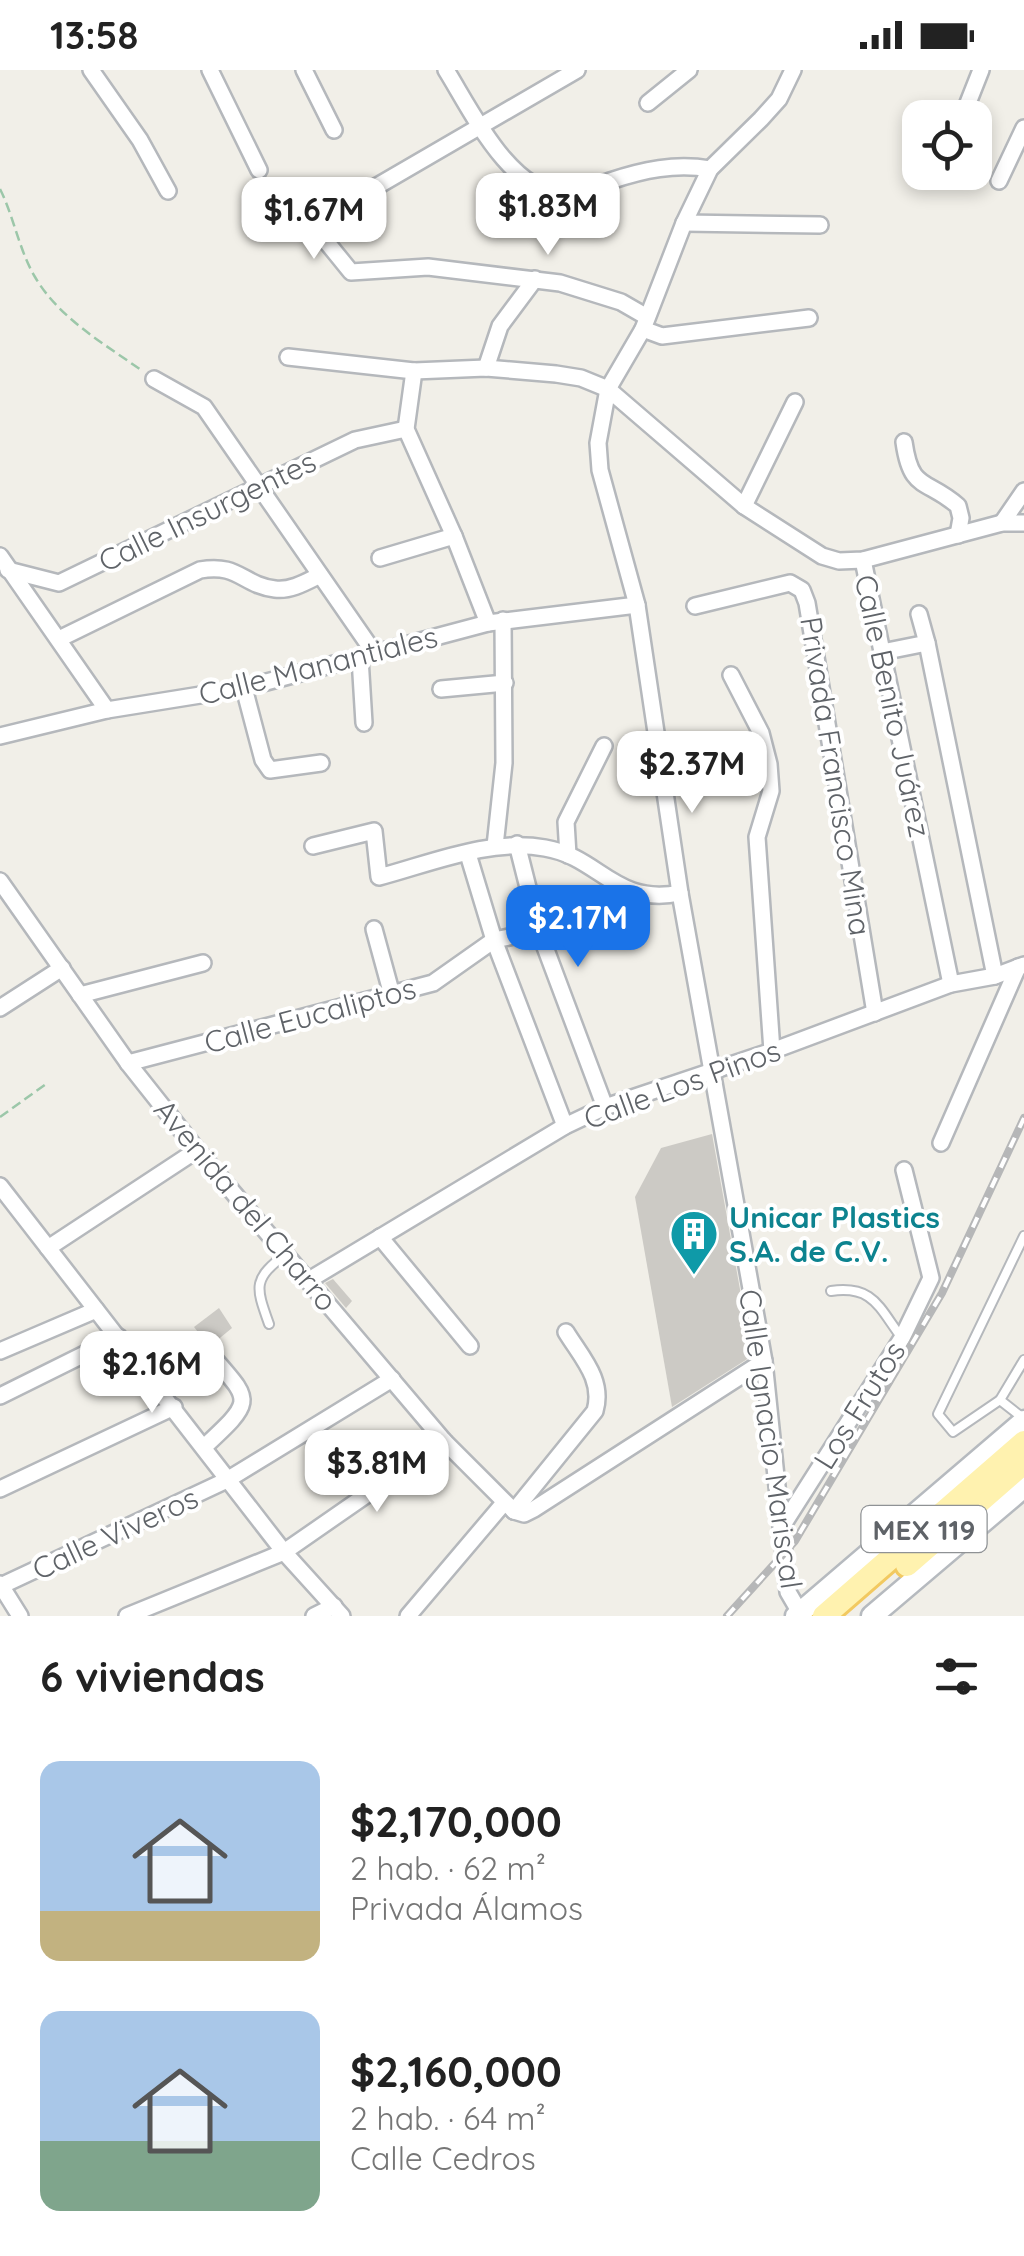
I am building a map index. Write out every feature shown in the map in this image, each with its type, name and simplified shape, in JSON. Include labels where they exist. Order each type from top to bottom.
[{"type":"main road","points":[[799,1615],[840,1609],[1024,1420]]},
{"type":"main road","name":"MEX 119","points":[[840,1609],[1024,1442]]},
{"type":"main road","name":"MEX 119","points":[[840,1609],[1024,1464]]},
{"type":"main road","points":[[872,1616],[1024,1487]]},
{"type":"street","points":[[91,70],[140,140],[168,190]]},
{"type":"street","points":[[210,70],[259,170]]},
{"type":"street","points":[[304,70],[334,130]]},
{"type":"street","points":[[446,70],[514,173],[554,194],[571,194],[656,169],[686,165],[710,169]]},
{"type":"street","points":[[577,70],[312,224],[351,272],[428,267],[535,280],[621,302],[662,336],[809,318]]},
{"type":"street","points":[[648,103],[689,70]]},
{"type":"street","name":"Calle Ignacio Mariscal","points":[[794,70],[770,109],[710,169],[645,323],[608,389],[598,443],[600,470],[637,604],[680,893],[764,1362],[788,1592],[799,1615]]},
{"type":"street","points":[[969,100],[981,70]]},
{"type":"street","points":[[999,181],[1024,128]]},
{"type":"street","points":[[684,223],[820,225]]},
{"type":"street","points":[[486,368],[500,326],[535,280]]},
{"type":"street","name":"Calle Benito Juárez","points":[[288,357],[414,372],[486,368],[581,378],[608,389],[744,506],[822,556],[863,560],[951,984]]},
{"type":"street","points":[[414,372],[406,429],[495,622],[504,683],[504,763],[495,846]]},
{"type":"street","points":[[154,379],[204,408],[320,575],[368,656],[364,723]]},
{"type":"street","points":[[744,506],[795,402]]},
{"type":"street","name":"Calle Insurgentes","points":[[4,563],[58,583],[355,440],[406,429]]},
{"type":"street","points":[[904,442],[914,479],[958,506],[958,535]]},
{"type":"street","points":[[1002,524],[1024,490]]},
{"type":"street","points":[[863,560],[1002,524],[1024,523]]},
{"type":"street","points":[[380,558],[454,536]]},
{"type":"street","points":[[4,563],[108,710]]},
{"type":"street","points":[[59,639],[200,570],[219,566],[276,590],[320,575]]},
{"type":"street","name":"Privada Francisco Mina","points":[[695,606],[790,582],[802,590],[875,1013]]},
{"type":"street","name":"Calle Manantiales","points":[[0,736],[108,710],[244,688],[495,622],[637,604]]},
{"type":"street","points":[[919,614],[995,976]]},
{"type":"street","points":[[882,652],[928,643]]},
{"type":"street","points":[[731,674],[762,734],[769,764],[771,792],[757,837],[772,1052]]},
{"type":"street","points":[[441,689],[504,683]]},
{"type":"street","points":[[244,688],[263,760],[270,770],[321,762]]},
{"type":"street","points":[[568,855],[566,822],[604,746]]},
{"type":"street","points":[[313,846],[374,831],[378,877],[495,846],[550,848],[639,895],[680,893]]},
{"type":"street","points":[[517,844],[540,931],[605,1108]]},
{"type":"street","points":[[468,854],[494,940],[565,1126]]},
{"type":"street","name":"Avenida del Charro","points":[[0,881],[128,1063],[196,1150],[444,1441],[509,1508]]},
{"type":"street","points":[[374,929],[392,995]]},
{"type":"street","name":"Calle Eucaliptos","points":[[128,1063],[433,982],[494,940],[540,931]]},
{"type":"street","points":[[80,995],[203,964]]},
{"type":"street","points":[[941,1143],[1021,966]]},
{"type":"street","name":"Calle Los Pinos","points":[[309,1280],[565,1126],[605,1108],[772,1052],[951,984],[995,976],[1021,966]]},
{"type":"street","points":[[0,1008],[62,968]]},
{"type":"street","points":[[48,1248],[196,1150]]},
{"type":"street","name":"Los Frutos","points":[[781,1528],[902,1338],[931,1278],[904,1170]]},
{"type":"street","points":[[0,1186],[8,1209],[48,1248],[284,1552],[338,1611]]},
{"type":"street","points":[[380,1237],[470,1346]]},
{"type":"street","points":[[0,1352],[96,1310]]},
{"type":"street","points":[[408,1616],[594,1411],[599,1397],[597,1382],[566,1332]]},
{"type":"street","points":[[0,1396],[119,1336]]},
{"type":"street","points":[[204,1348],[240,1390],[243,1402],[241,1412],[204,1446]]},
{"type":"street","points":[[509,1508],[524,1514],[534,1509],[764,1362]]},
{"type":"street","name":"Calle Viveros","points":[[2,1584],[227,1480],[392,1380]]},
{"type":"street","points":[[0,1490],[174,1407]]},
{"type":"street","points":[[127,1616],[284,1552],[444,1441]]},
{"type":"street","points":[[2,1584],[20,1616]]},
{"type":"street","points":[[314,1616],[338,1611]]},
{"type":"lane","points":[[1024,1236],[938,1414],[953,1432],[1000,1400],[1024,1360]]},
{"type":"lane","points":[[269,1324],[258,1292],[259,1280],[263,1271],[287,1253]]},
{"type":"lane","points":[[831,1292],[849,1288],[868,1293],[902,1338]]},
{"type":"lane","points":[[1000,1400],[1024,1420]]},
{"type":"path","points":[[0,189],[34,275],[50,298],[74,322],[154,379]]},
{"type":"path","points":[[0,1117],[46,1084]]},
{"type":"building","name":"Unicar Plastics S.A. de C.V.","points":[[712,1134],[752,1356],[672,1407],[635,1197],[661,1148]]},
{"type":"building","points":[[333,1279],[352,1301],[346,1308],[325,1283]]},
{"type":"building","points":[[219,1308],[232,1328],[215,1342],[202,1337],[194,1327]]},
{"type":"railway","points":[[727,1616],[795,1541],[942,1293],[1024,1118]]},
{"type":"place","name":"Unicar Plastics S.A. de C.V.","points":[[694,1276]]}]
